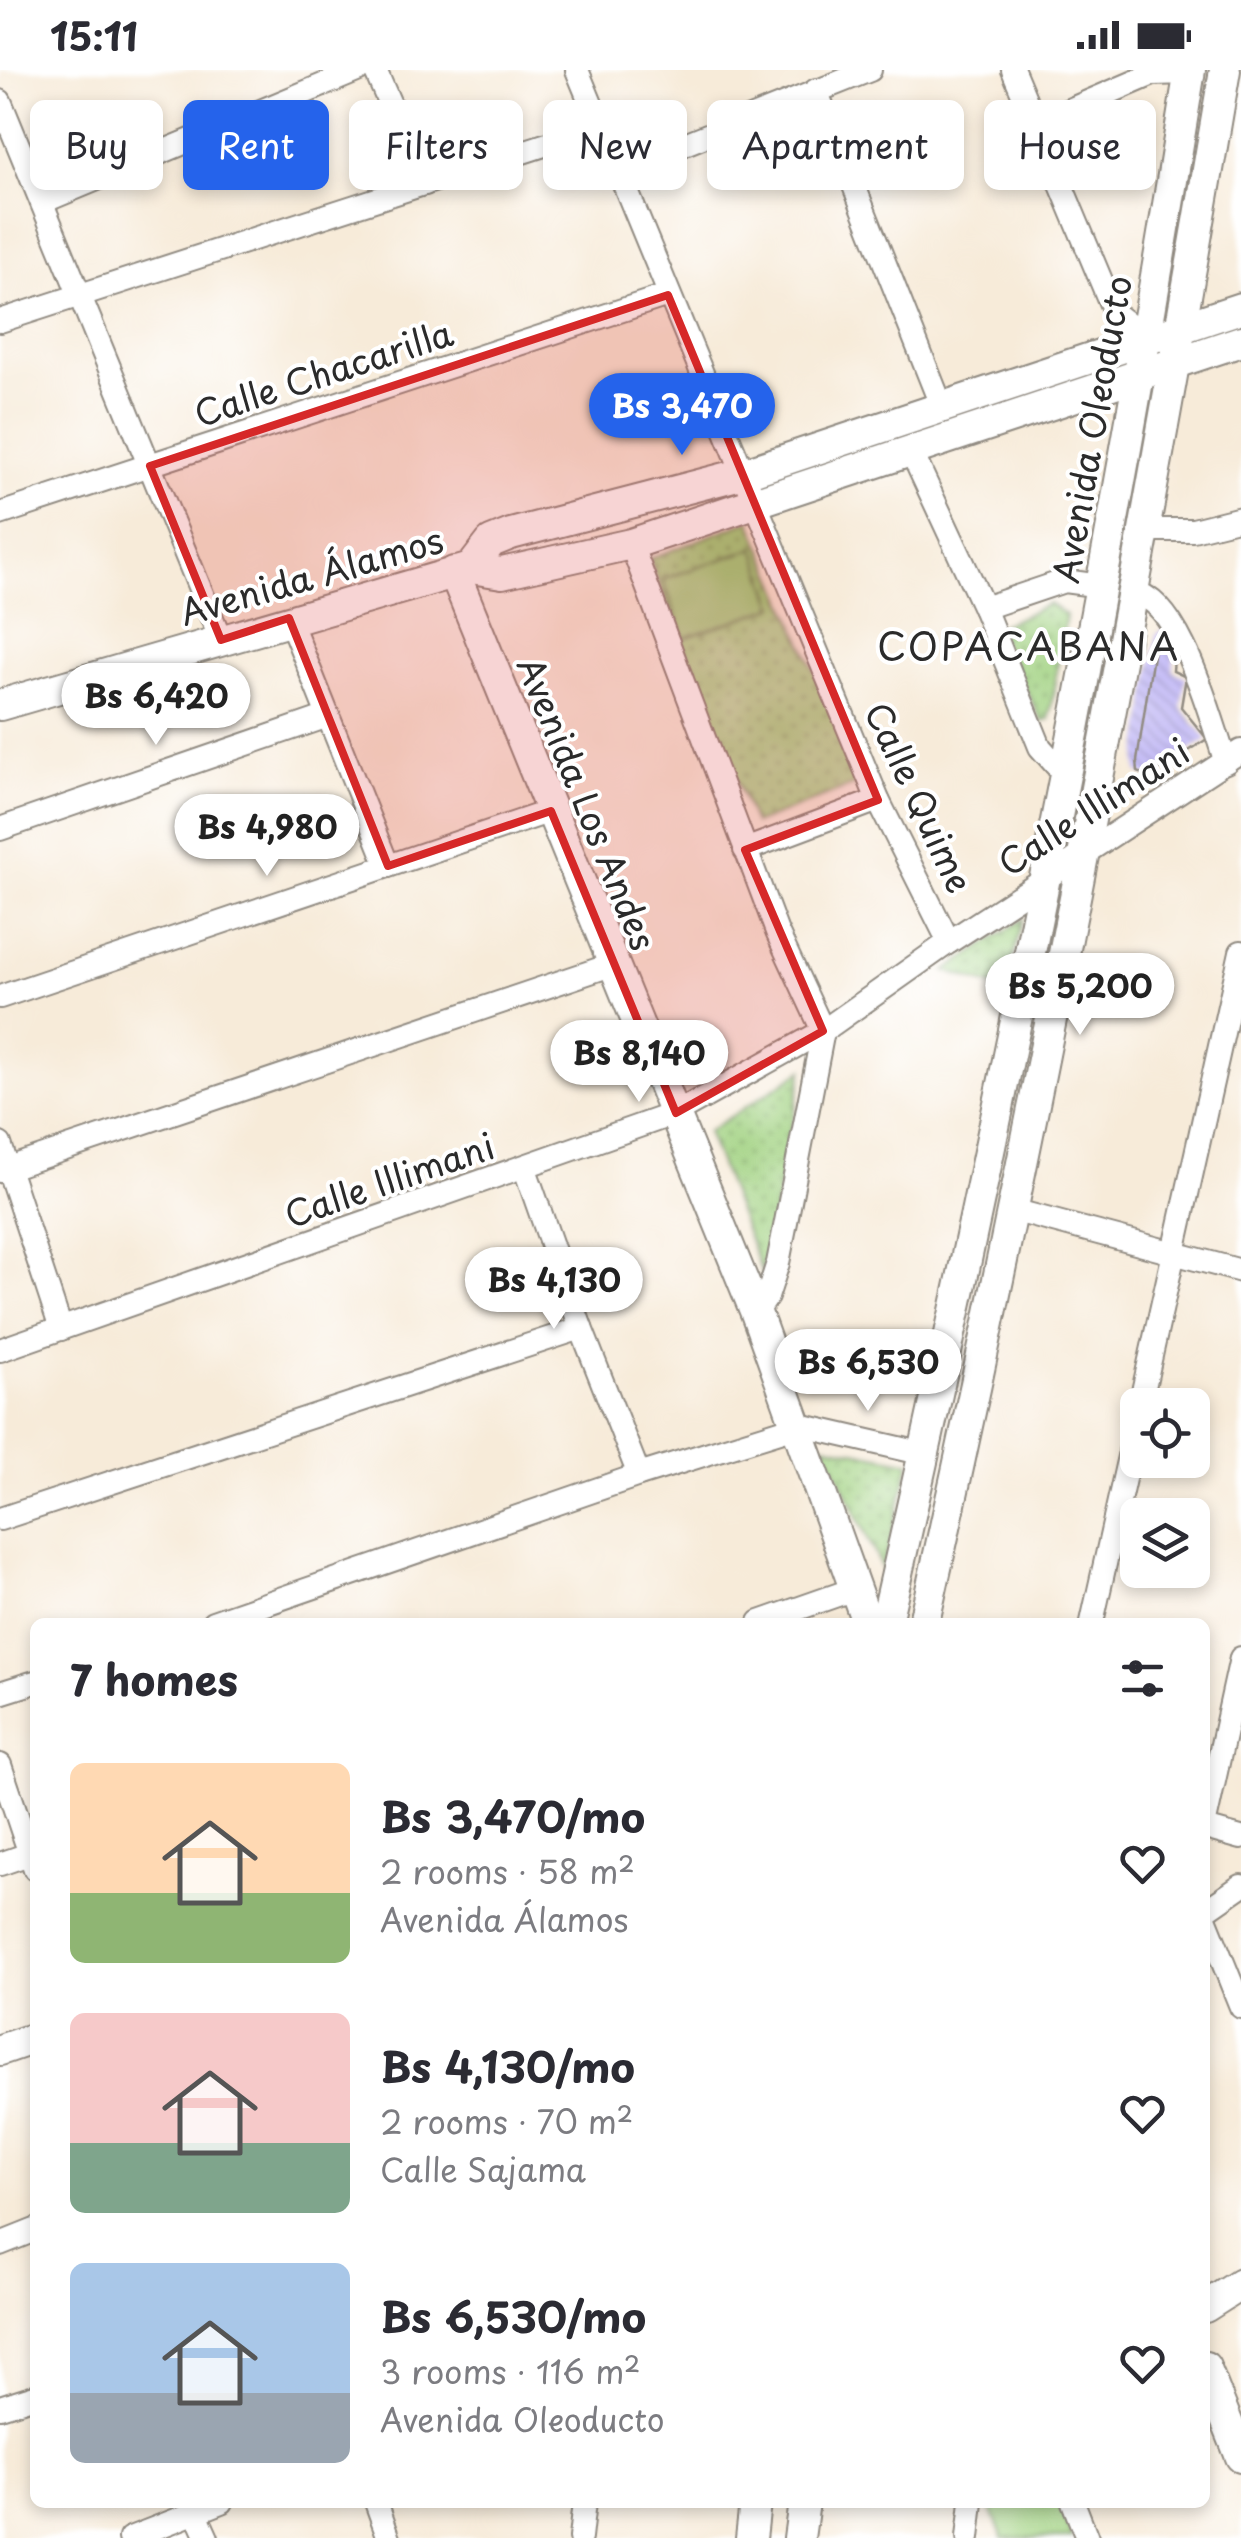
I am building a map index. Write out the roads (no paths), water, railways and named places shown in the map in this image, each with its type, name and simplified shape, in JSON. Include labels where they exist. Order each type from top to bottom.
[{"type":"street","points":[[42,202],[360,70]]},
{"type":"street","points":[[375,70],[388,100]]},
{"type":"street","name":"Calle Quime","points":[[577,70],[589,100]]},
{"type":"street","points":[[687,143],[870,70]]},
{"type":"street","points":[[1013,70],[1025,100]]},
{"type":"street","points":[[1091,100],[1152,74],[1190,71]]},
{"type":"street","name":"Avenida Oleoducto","points":[[887,1618],[1047,877],[1142,372],[1190,71]]},
{"type":"street","name":"Avenida Oleoducto","points":[[925,1618],[1016,1211],[1230,84]]},
{"type":"street","points":[[816,90],[941,406]]},
{"type":"street","points":[[0,101],[221,640]]},
{"type":"street","points":[[0,321],[406,190]]},
{"type":"street","name":"Calle Quime","points":[[626,190],[878,800],[949,942]]},
{"type":"street","points":[[1062,190],[1115,314],[1147,338]]},
{"type":"street","name":"Calle Chacarilla","points":[[0,514],[668,295]]},
{"type":"street","name":"Avenida Álamos","points":[[462,570],[491,542],[511,534],[745,473],[1241,308]]},
{"type":"street","name":"Avenida Álamos","points":[[0,706],[462,570],[502,574],[630,544],[1241,341]]},
{"type":"street","points":[[910,452],[984,608],[1040,747],[1056,765],[1067,769]]},
{"type":"street","points":[[1146,530],[1193,530],[1241,518]]},
{"type":"street","points":[[630,544],[745,850],[823,1031],[778,1263],[767,1296],[756,1312]]},
{"type":"street","name":"Avenida Los Andes","points":[[462,570],[614,964],[622,994],[676,1113],[756,1312],[866,1618]]},
{"type":"street","points":[[984,608],[1064,581],[1101,586]]},
{"type":"street","points":[[1134,592],[1155,600],[1180,638],[1234,756]]},
{"type":"street","points":[[290,618],[388,866]]},
{"type":"street","points":[[0,829],[328,716]]},
{"type":"street","name":"Calle Illimani","points":[[0,1350],[676,1113],[823,1031],[949,942],[1234,756]]},
{"type":"street","points":[[745,850],[878,800]]},
{"type":"street","points":[[0,997],[552,810]]},
{"type":"street","points":[[1144,1388],[1241,952]]},
{"type":"street","points":[[4,1170],[614,964]]},
{"type":"street","points":[[0,1144],[4,1170],[62,1329]]},
{"type":"street","points":[[525,1169],[580,1328],[640,1475]]},
{"type":"street","points":[[1016,1211],[1241,1271]]},
{"type":"street","points":[[0,1519],[580,1328]]},
{"type":"street","points":[[225,1618],[640,1475],[799,1425],[925,1454]]},
{"type":"street","points":[[1093,1618],[1124,1478]]},
{"type":"street","points":[[771,1618],[857,1588]]},
{"type":"street","points":[[1210,1802],[1241,1658]]},
{"type":"street","points":[[0,1693],[30,1684]]},
{"type":"street","points":[[0,1765],[30,1856]]},
{"type":"street","points":[[1210,1827],[1241,1838]]},
{"type":"street","points":[[0,1864],[30,1862]]},
{"type":"street","points":[[1210,1910],[1241,1886]]},
{"type":"street","points":[[1210,1927],[1241,2008]]},
{"type":"street","points":[[0,2050],[30,2040]]},
{"type":"street","points":[[0,2244],[30,2232]]},
{"type":"street","points":[[1210,2305],[1241,2284]]},
{"type":"street","points":[[1210,2380],[1241,2457]]},
{"type":"street","points":[[0,2408],[30,2398]]},
{"type":"street","points":[[130,2538],[194,2508],[206,2538]]},
{"type":"street","points":[[378,2508],[390,2538]]},
{"type":"street","points":[[580,2538],[583,2508]]},
{"type":"street","points":[[750,2538],[754,2508]]},
{"type":"street","points":[[800,2538],[803,2508]]},
{"type":"street","points":[[968,2538],[971,2508]]},
{"type":"street","points":[[1074,2508],[1087,2538]]},
{"type":"district","name":"COPACABANA","points":[[1029,645]]}]
